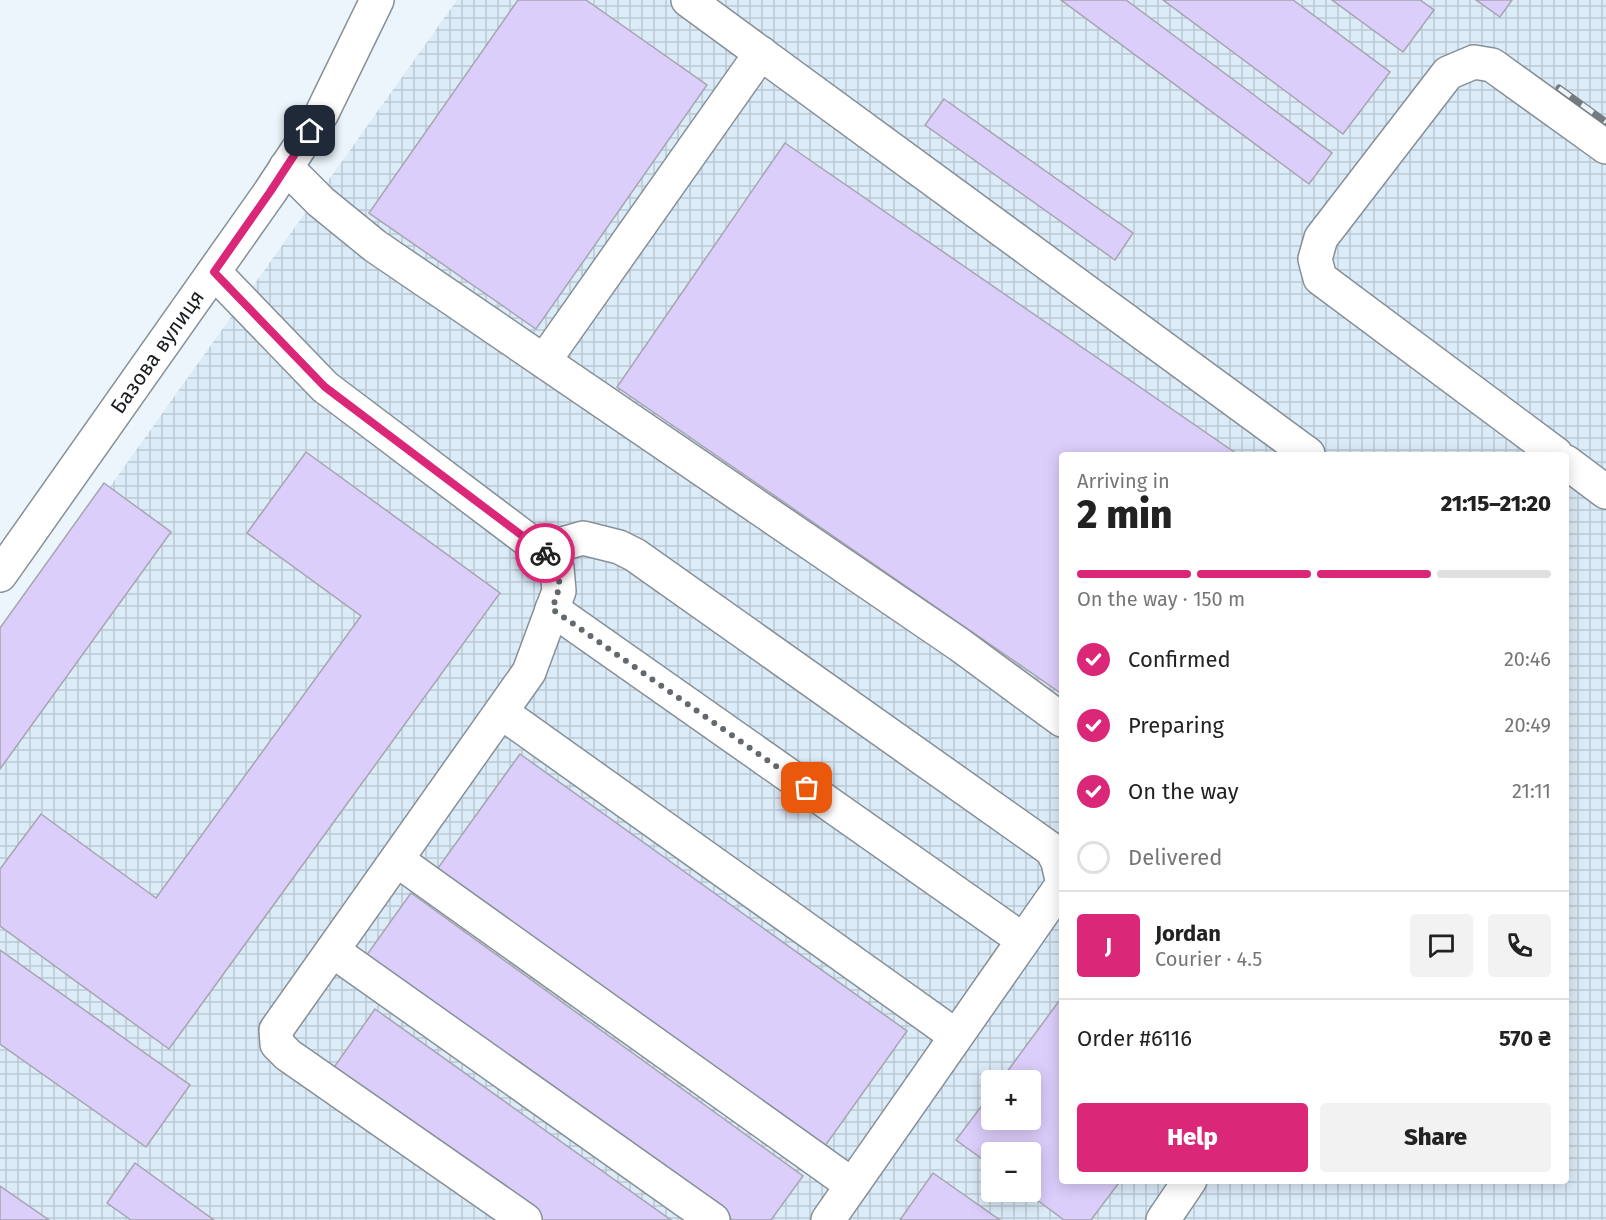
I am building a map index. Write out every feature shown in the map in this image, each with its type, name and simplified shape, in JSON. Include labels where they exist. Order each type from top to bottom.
[{"type":"street","name":"Базова вулиця","points":[[0,575],[214,272],[322,113],[377,0]]},
{"type":"street","points":[[688,0],[1305,452]]},
{"type":"street","points":[[544,361],[761,53]]},
{"type":"street","points":[[1553,452],[1320,278],[1315,259],[1321,238],[1448,73],[1474,62],[1492,65],[1606,147]]},
{"type":"street","points":[[286,167],[321,202],[375,246],[960,645],[1059,718]]},
{"type":"street","points":[[214,272],[325,387],[542,550],[557,568],[559,591],[529,672],[276,1030],[278,1044],[288,1055],[525,1220]]},
{"type":"street","points":[[1569,464],[1602,481]]},
{"type":"street","points":[[542,550],[583,538],[619,547],[635,555],[1052,850],[1059,866]]},
{"type":"street","points":[[552,609],[1023,940]]},
{"type":"street","points":[[501,712],[956,1036]]},
{"type":"street","points":[[397,860],[852,1185]]},
{"type":"street","points":[[828,1220],[1059,889]]},
{"type":"street","points":[[333,951],[713,1220]]},
{"type":"street","points":[[1163,1220],[1187,1184]]},
{"type":"shaded area","points":[[457,0],[1606,0],[1606,1220],[0,1220],[0,641]]},
{"type":"building","points":[[518,0],[586,0],[707,85],[536,329],[369,213]]},
{"type":"building","points":[[1061,0],[1126,0],[1332,153],[1309,184]]},
{"type":"building","points":[[1163,0],[1293,0],[1390,72],[1343,134]]},
{"type":"building","points":[[1332,0],[1420,0],[1434,10],[1403,52]]},
{"type":"building","points":[[1476,0],[1512,0],[1500,17]]},
{"type":"building","points":[[944,99],[1133,233],[1115,260],[925,125]]},
{"type":"building","points":[[785,143],[1234,452],[1059,452],[1059,692],[617,387]]},
{"type":"building","points":[[306,452],[500,593],[169,1049],[0,926],[0,869],[41,814],[156,898],[361,616],[247,533]]},
{"type":"building","points":[[104,483],[171,532],[0,769],[0,628]]},
{"type":"building","points":[[520,754],[907,1031],[820,1153],[433,875]]},
{"type":"building","points":[[411,893],[803,1176],[771,1220],[733,1220],[366,956]]},
{"type":"building","points":[[0,950],[190,1085],[146,1147],[0,1044]]},
{"type":"building","points":[[1059,1001],[1059,1184],[1118,1184],[1091,1220],[1064,1220],[1040,1202],[1041,1142],[981,1142],[981,1158],[956,1140],[981,1107],[981,1130],[1041,1130],[1041,1070],[1008,1070]]},
{"type":"building","points":[[375,1009],[671,1220],[536,1220],[330,1073]]},
{"type":"building","points":[[135,1163],[214,1220],[131,1220],[107,1203]]},
{"type":"building","points":[[933,1173],[1000,1220],[900,1220]]},
{"type":"building","points":[[0,1186],[49,1220],[0,1220]]},
{"type":"railway","points":[[1559,88],[1606,122]]},
{"type":"way so far","points":[[545,553],[557,568],[559,591],[552,609],[807,788]]},
{"type":"route","points":[[310,131],[214,272],[325,387],[545,553]]}]
